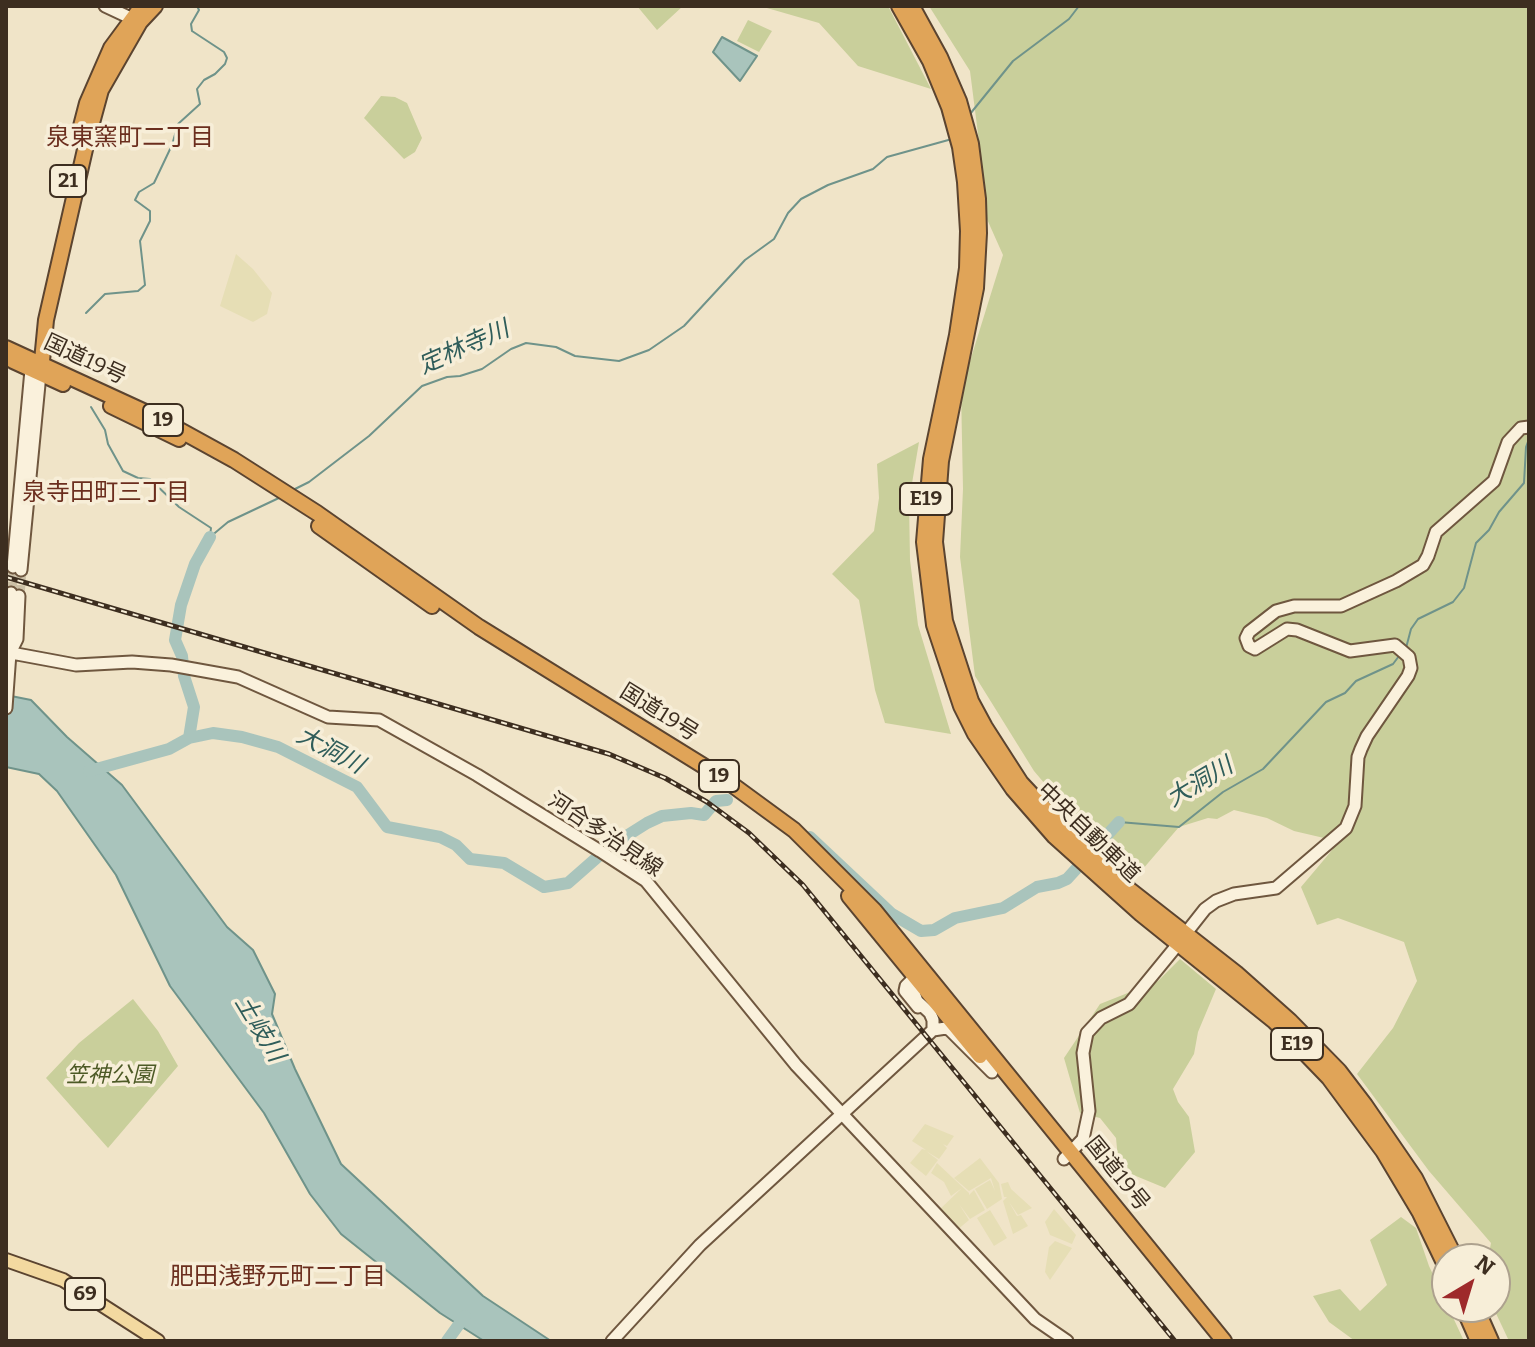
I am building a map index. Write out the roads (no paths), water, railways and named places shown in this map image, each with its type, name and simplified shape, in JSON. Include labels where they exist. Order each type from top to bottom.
[{"type":"highway","name":"21","points":[[136,20],[142,6]]},
{"type":"highway","name":"21","points":[[36,367],[38,320],[87,103],[111,48],[136,20],[155,6]]},
{"type":"highway","name":"中央自動車道","points":[[899,6],[947,86]]},
{"type":"highway","name":"中央自動車道","points":[[912,6],[966,124],[969,164],[979,215],[978,270],[941,461],[935,514],[936,570],[948,634],[971,701],[1035,808],[1093,866],[1274,1021],[1329,1078],[1383,1151],[1434,1243]]},
{"type":"highway","name":"国道19号","points":[[6,348],[36,367]]},
{"type":"highway","name":"国道19号","points":[[6,358],[36,367],[154,416],[298,506],[474,634],[761,815],[806,852],[842,888],[1224,1341]]},
{"type":"highway","name":"中央自動車道","points":[[1093,866],[1236,973],[1290,1021],[1339,1071],[1415,1178],[1448,1243]]},
{"type":"highway","name":"国道19号","points":[[919,976],[992,1072],[1068,1156],[1213,1341]]},
{"type":"main road","name":"69","points":[[6,1260],[63,1280],[158,1341]]},
{"type":"street","points":[[105,6],[136,20]]},
{"type":"street","points":[[17,568],[21,458],[36,367]]},
{"type":"street","points":[[1190,928],[1216,901],[1234,894],[1276,888],[1346,828],[1355,806],[1361,749],[1411,668],[1409,657],[1395,645],[1350,651],[1287,629],[1255,649],[1249,646],[1246,638],[1249,632],[1276,611],[1294,606],[1341,606],[1423,565],[1436,532],[1494,481],[1508,442],[1521,428],[1529,427]]},
{"type":"street","points":[[6,708],[7,637],[15,595]]},
{"type":"street","name":"河合多治見線","points":[[8,653],[76,665],[132,662],[171,665],[238,677],[328,717],[360,717],[388,723],[604,853],[646,881],[762,1025],[841,1113],[1035,1319],[1067,1341]]},
{"type":"street","points":[[1068,1156],[1083,1139],[1089,1111],[1083,1053],[1087,1033],[1101,1018],[1129,1004],[1174,949]]},
{"type":"street","points":[[919,976],[914,993],[933,1020],[928,1034]]},
{"type":"street","points":[[612,1341],[690,1254],[928,1034],[946,1028],[950,1030],[992,1072]]},
{"type":"water","points":[[722,37],[757,56],[740,81],[713,52]]},
{"type":"water","name":"土岐川","points":[[6,695],[31,700],[67,737],[122,785],[227,927],[253,950],[275,994],[272,1014],[341,1164],[483,1296],[551,1341],[484,1341],[440,1313],[341,1234],[310,1194],[264,1113],[170,986],[116,875],[57,791],[39,774],[6,767]]},
{"type":"waterway","points":[[86,313],[105,294],[138,291],[145,285],[140,241],[150,221],[150,211],[135,200],[139,192],[154,183],[178,124],[200,104],[197,89],[225,64],[227,58],[224,52],[192,31],[191,24],[199,10],[197,6]]},
{"type":"waterway","name":"定林寺川","points":[[970,114],[1013,61],[1069,19],[1079,6]]},
{"type":"waterway","name":"定林寺川","points":[[293,490],[309,482],[369,436],[422,386],[482,369],[511,349],[526,343],[556,347],[575,356],[619,361],[649,350],[684,326],[745,260],[774,239],[788,213],[801,199],[828,185],[873,169],[887,157],[952,139]]},
{"type":"waterway","points":[[70,349],[70,357],[92,366]]},
{"type":"waterway","points":[[91,407],[123,471],[138,478],[150,479],[179,507],[211,528],[210,536]]},
{"type":"waterway","name":"大洞川","points":[[1406,648],[1411,629],[1418,619],[1453,602],[1464,588],[1476,543],[1524,483],[1529,439]]},
{"type":"waterway","name":"定林寺川","points":[[210,537],[228,522],[281,497]]},
{"type":"waterway","name":"定林寺川","points":[[89,771],[169,749],[189,738],[194,707],[175,640],[181,605],[195,564],[210,537]]},
{"type":"waterway","name":"大洞川","points":[[1119,822],[1179,827],[1223,792],[1263,769],[1326,702],[1345,693],[1356,681],[1393,664],[1399,656]]},
{"type":"waterway","name":"大洞川","points":[[189,738],[213,733],[278,747],[357,787],[387,827],[440,837],[456,845],[470,859],[504,863],[544,887],[568,883],[609,847],[647,823],[662,816],[704,815],[716,801],[727,800]]},
{"type":"waterway","name":"大洞川","points":[[810,837],[892,914],[921,931],[934,930],[955,918],[1003,908],[1037,887],[1067,879],[1119,822]]},
{"type":"waterway","points":[[447,1341],[465,1316]]},
{"type":"tunnel","points":[[11,593],[13,567]]},
{"type":"tunnel","points":[[19,596],[21,570]]},
{"type":"railway","points":[[6,577],[609,754],[665,778],[707,802],[749,833],[803,885],[1175,1341]]},
{"type":"district","name":"泉東窯町二丁目","points":[[130,138]]},
{"type":"district","name":"泉寺田町三丁目","points":[[106,493]]},
{"type":"district","name":"肥田浅野元町二丁目","points":[[278,1277]]},
{"type":"park label","name":"笠神公園","points":[[110,1076]]}]
